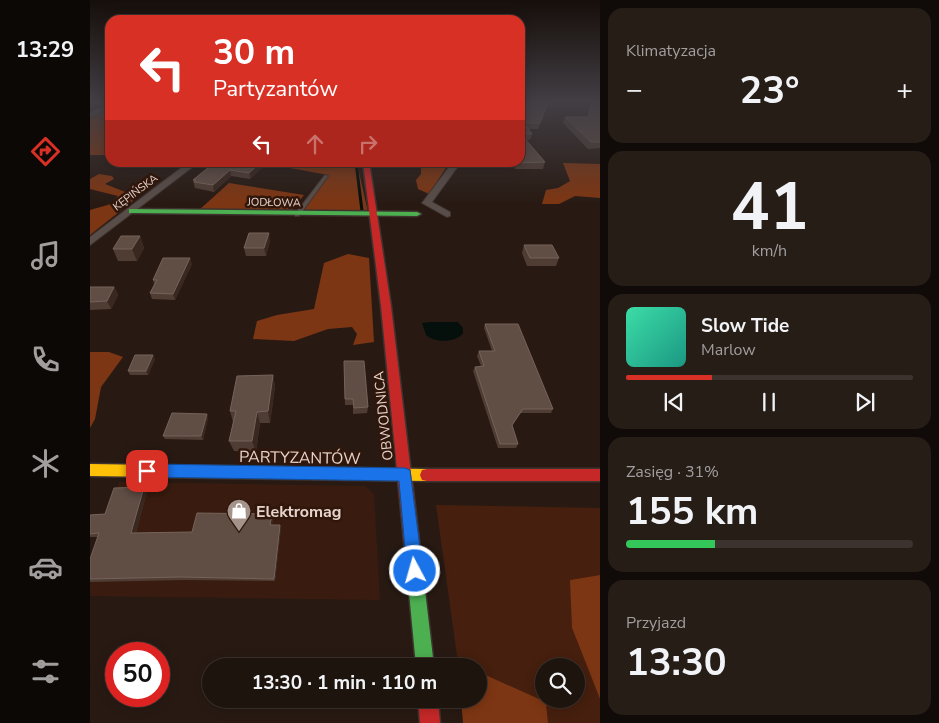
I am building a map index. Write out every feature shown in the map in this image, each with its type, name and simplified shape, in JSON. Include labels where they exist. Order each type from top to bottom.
[{"type":"street","name":"KĘPIŃSKA","points":[[90,242],[188,167]]},
{"type":"street","name":"OBWODNICA","points":[[367,167],[405,475],[424,658]]},
{"type":"street","points":[[447,214],[428,202],[453,167]]},
{"type":"street","name":"JODŁOWA","points":[[132,210],[152,213],[417,214]]},
{"type":"street","name":"PARTYZANTÓW","points":[[90,470],[405,475],[600,475]]},
{"type":"street","points":[[429,708],[430,723]]},
{"type":"lane","points":[[297,215],[326,176]]},
{"type":"shaded area","points":[[90,136],[105,136],[105,155],[90,155]]},
{"type":"shaded area","points":[[563,163],[600,164],[600,198],[575,196],[559,204],[542,204],[546,190],[558,188],[570,181]]},
{"type":"shaded area","points":[[285,167],[358,167],[368,212],[301,212],[328,175]]},
{"type":"shaded area","points":[[421,167],[446,167],[429,194],[418,189],[416,180],[421,174]]},
{"type":"shaded area","points":[[99,174],[112,176],[114,179],[105,184],[138,197],[90,235],[90,210],[111,204],[118,196],[90,189],[90,179]]},
{"type":"shaded area","points":[[229,183],[304,195],[291,211],[199,210]]},
{"type":"shaded area","points":[[348,254],[369,258],[374,342],[353,345],[357,334],[352,327],[328,329],[294,341],[253,339],[257,321],[277,315],[314,309],[324,263]]},
{"type":"shaded area","points":[[458,322],[463,328],[463,333],[456,339],[445,341],[430,338],[426,335],[422,323]]},
{"type":"shaded area","points":[[90,352],[109,352],[123,357],[101,387],[95,419],[90,428]]},
{"type":"shaded area","name":"Elektromag","points":[[119,482],[365,486],[374,494],[380,600],[90,596],[90,569]]},
{"type":"shaded area","points":[[436,505],[600,508],[600,575],[571,580],[572,628],[584,658],[535,658],[535,697],[487,676],[487,658],[457,658]]},
{"type":"shaded area","points":[[600,575],[600,699],[585,658],[572,628],[570,580]]},
{"type":"shaded area","points":[[585,661],[600,699],[600,723],[548,723],[547,708],[585,708]]},
{"type":"shaded area","points":[[487,676],[535,697],[535,708],[547,708],[548,723],[463,723],[462,708],[487,708]]},
{"type":"building","points":[[584,136],[600,136],[600,142],[591,142]]},
{"type":"building","points":[[525,139],[545,162],[525,163]]},
{"type":"building","points":[[209,167],[256,167],[249,173],[230,170],[213,185],[194,182],[196,180],[193,180]]},
{"type":"building","points":[[249,233],[269,233],[264,248],[244,248]]},
{"type":"building","points":[[121,236],[140,236],[132,249],[113,249]]},
{"type":"building","points":[[524,245],[552,245],[559,258],[530,258]]},
{"type":"building","points":[[163,258],[190,258],[173,294],[150,293],[157,280],[153,280]]},
{"type":"building","points":[[90,287],[114,287],[107,301],[90,302]]},
{"type":"building","points":[[485,324],[518,324],[553,409],[523,409],[512,425],[518,444],[500,444],[475,367],[484,366],[479,351],[495,351]]},
{"type":"building","points":[[135,355],[153,355],[146,371],[128,371]]},
{"type":"building","points":[[344,361],[364,361],[368,407],[354,408],[353,399],[345,399]]},
{"type":"building","points":[[273,375],[268,411],[257,412],[252,441],[229,441],[236,411],[230,411],[237,376]]},
{"type":"building","points":[[172,413],[207,414],[201,436],[163,436]]},
{"type":"building","points":[[144,487],[131,533],[192,532],[197,513],[272,514],[270,525],[280,525],[274,579],[181,577],[90,579],[90,559],[99,533],[90,534],[90,515],[105,514],[114,488]]},
{"type":"waterway","points":[[357,167],[362,211]]},
{"type":"traffic: fast","points":[[132,211],[417,214]]},
{"type":"traffic: fast","points":[[416,582],[424,658]]},
{"type":"traffic: slow","points":[[90,470],[427,475]]},
{"type":"traffic: jam","points":[[367,167],[386,306],[416,582]]},
{"type":"traffic: jam","points":[[427,475],[600,475]]},
{"type":"traffic: jam","points":[[429,708],[430,723]]},
{"type":"place","name":"Elektromag","points":[[239,532]]},
{"type":"route","points":[[147,471],[405,475],[415,571]]}]
